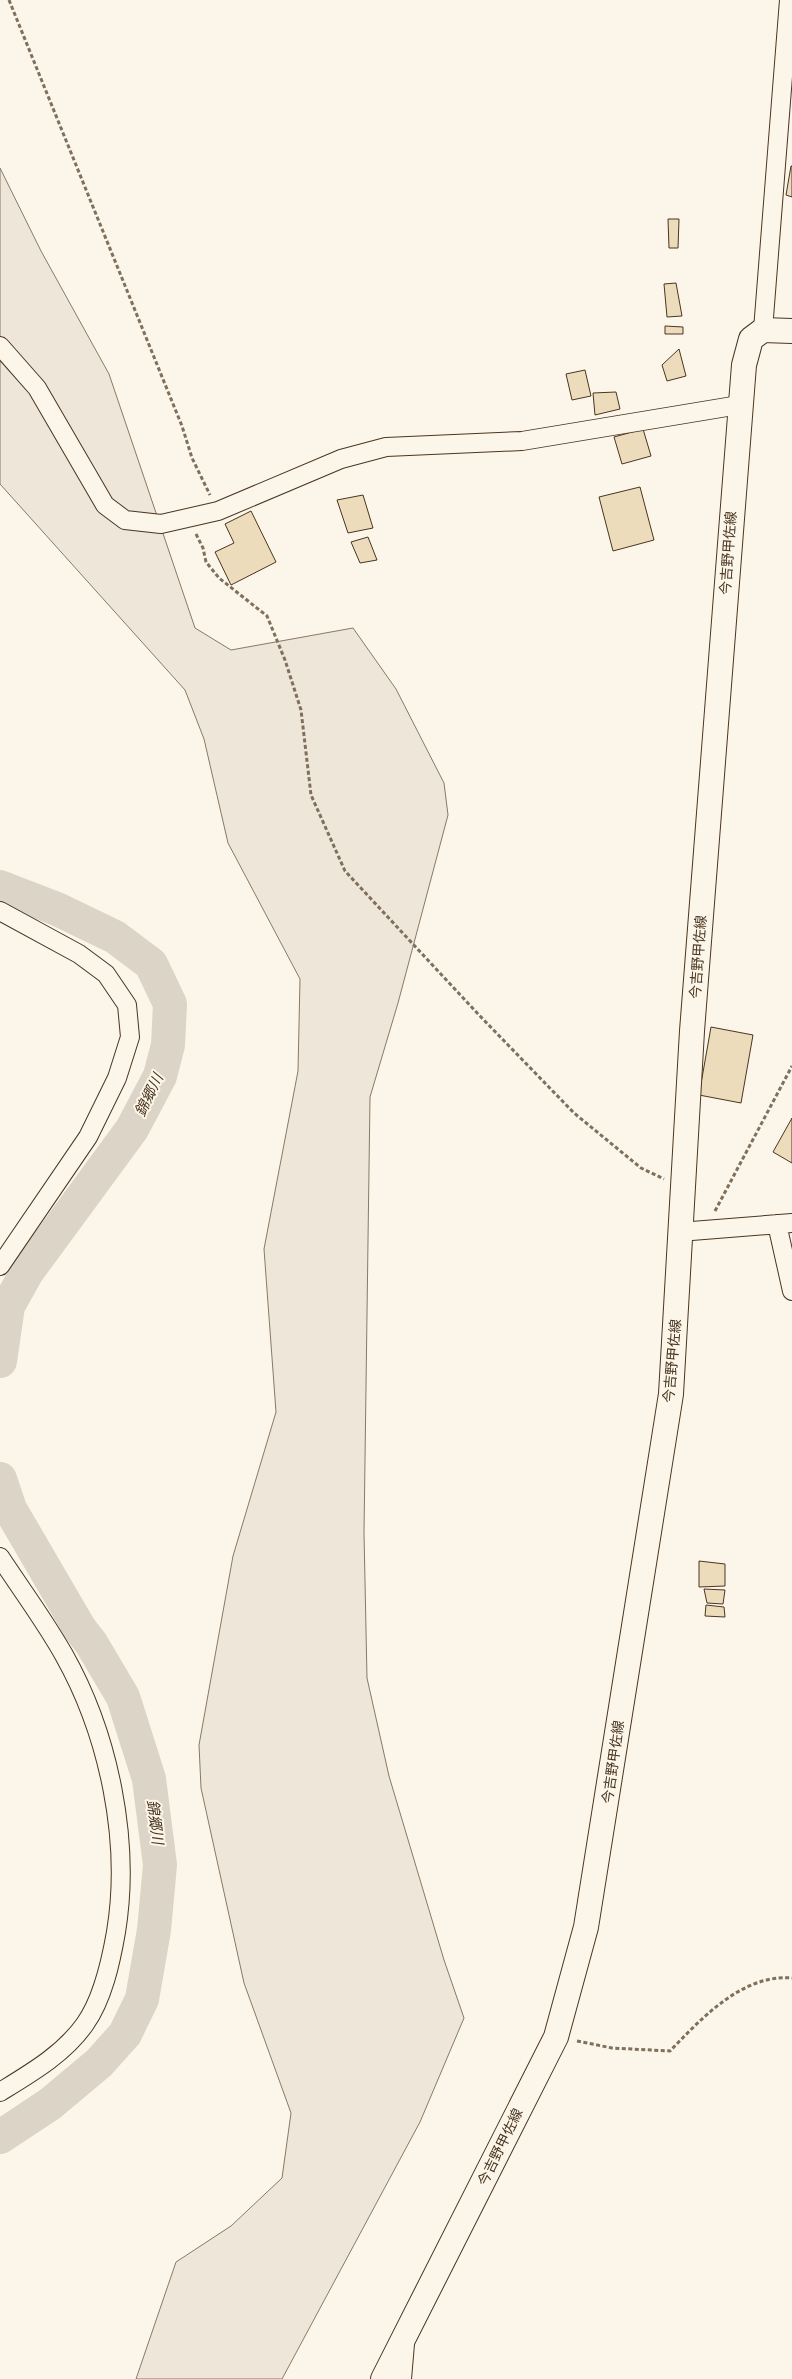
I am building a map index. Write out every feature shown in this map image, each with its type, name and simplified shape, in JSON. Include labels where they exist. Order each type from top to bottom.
[{"type":"main road","points":[[763,330],[792,331]]},
{"type":"main road","name":"今吉野甲佐線","points":[[383,2379],[556,2037],[586,1927],[662,1458],[671,1384],[678,1280],[681,1187],[739,405],[744,365],[751,339],[763,330]]},
{"type":"street","points":[[763,330],[788,0]]},
{"type":"street","points":[[0,346],[37,388],[105,505],[125,520],[161,524],[218,511],[341,459],[386,448],[522,441],[739,405]]},
{"type":"street","points":[[0,911],[79,954],[106,974],[127,1004],[130,1037],[117,1078],[88,1137],[0,1266]]},
{"type":"street","points":[[679,1232],[784,1224],[792,1291]]},
{"type":"street","points":[[0,1557],[64,1655],[102,1740],[119,1818],[120,1908],[110,1971],[86,2023],[64,2049],[0,2092]]},
{"type":"street","points":[[402,2379],[406,2334]]},
{"type":"path","points":[[9,0],[182,426],[192,458],[218,511]]},
{"type":"path","points":[[188,518],[203,548],[206,562],[219,578],[267,616],[285,660],[301,710],[311,795],[345,871],[478,1015],[574,1113],[641,1168],[681,1187]]},
{"type":"path","points":[[705,1229],[792,1066]]},
{"type":"path","points":[[556,2037],[612,2048],[670,2051],[703,2017],[738,1991],[776,1976],[792,1978]]},
{"type":"shaded area","points":[[0,168],[41,251],[109,374],[195,628],[231,650],[353,628],[396,689],[444,783],[448,815],[398,1003],[370,1097],[364,1533],[367,1678],[389,1776],[444,1960],[464,2018],[420,2122],[282,2379],[136,2379],[176,2262],[231,2226],[282,2178],[291,2113],[244,1983],[201,1788],[199,1745],[233,1556],[276,1412],[264,1249],[298,1071],[300,979],[228,843],[204,739],[185,690],[0,484]]},
{"type":"building","points":[[792,166],[792,197],[786,195]]},
{"type":"building","points":[[668,219],[679,219],[678,248],[669,248]]},
{"type":"building","points":[[676,283],[682,316],[667,317],[664,284]]},
{"type":"building","points":[[665,326],[683,327],[683,334],[665,334]]},
{"type":"building","points":[[679,349],[686,376],[667,381],[662,365]]},
{"type":"building","points":[[585,370],[591,396],[572,400],[566,374]]},
{"type":"building","points":[[616,392],[620,409],[595,415],[593,393]]},
{"type":"building","points":[[643,429],[651,456],[622,464],[614,437]]},
{"type":"building","points":[[640,487],[654,540],[613,551],[599,497]]},
{"type":"building","points":[[363,495],[373,528],[348,533],[337,500]]},
{"type":"building","points":[[251,511],[276,562],[231,585],[215,552],[234,543],[225,524]]},
{"type":"building","points":[[368,537],[377,560],[360,563],[351,542]]},
{"type":"building","points":[[711,1027],[753,1035],[741,1103],[699,1095]]},
{"type":"building","points":[[792,1118],[792,1163],[773,1152]]},
{"type":"building","points":[[699,1561],[725,1564],[725,1586],[699,1587]]},
{"type":"building","points":[[704,1589],[725,1590],[723,1604],[707,1603]]},
{"type":"building","points":[[706,1605],[724,1607],[725,1617],[705,1616]]},
{"type":"waterway","name":"錦郷川","points":[[0,887],[57,909],[115,937],[151,964],[170,1004],[168,1045],[160,1076],[132,1129],[27,1272],[8,1306],[0,1361]]},
{"type":"waterway","name":"錦郷川","points":[[0,1479],[10,1509],[80,1629],[91,1643],[123,1697],[149,1779],[160,1865],[154,1930],[142,1999],[125,2034],[99,2063],[50,2104],[0,2137]]}]
